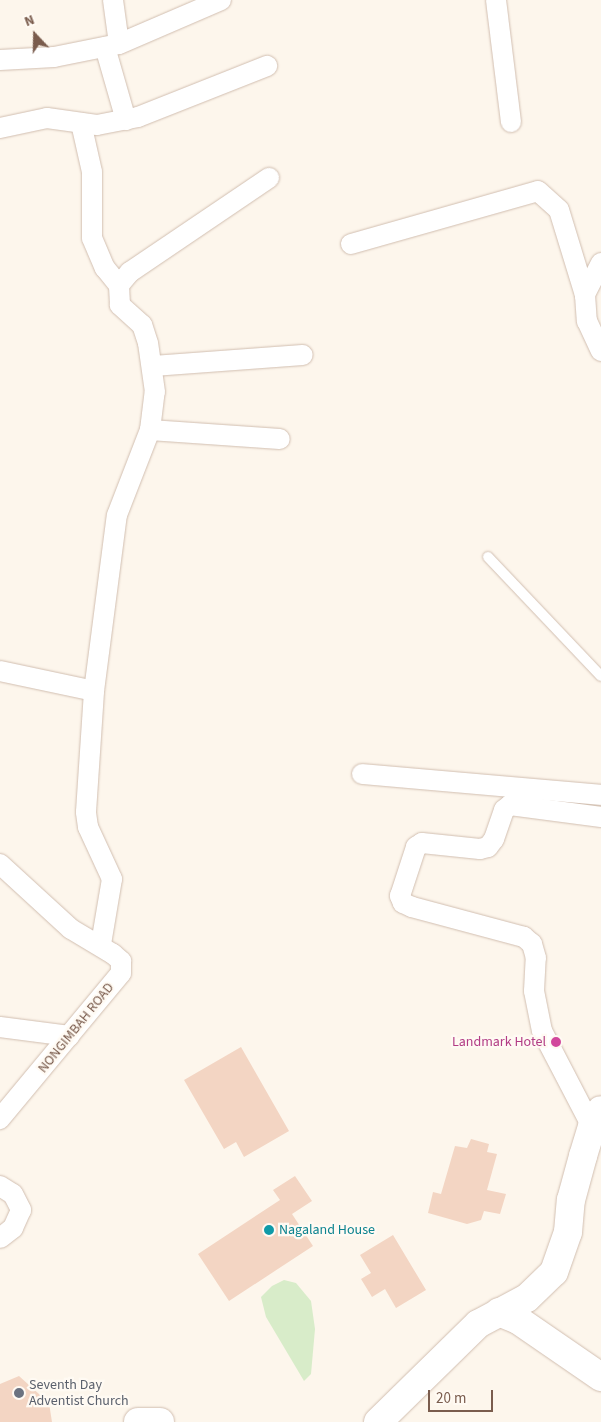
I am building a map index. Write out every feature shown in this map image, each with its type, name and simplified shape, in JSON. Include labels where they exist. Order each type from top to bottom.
[{"type":"street","points":[[113,0],[112,46],[126,120]]},
{"type":"street","points":[[0,60],[54,58],[112,46],[221,0]]},
{"type":"street","points":[[496,0],[511,122]]},
{"type":"street","points":[[0,128],[48,118],[97,125],[126,120],[267,66]]},
{"type":"street","points":[[81,123],[92,172],[92,238],[105,268],[119,285],[120,305],[142,325],[153,366],[155,392],[150,430],[118,515],[94,691],[86,812],[88,827],[112,879],[101,944]]},
{"type":"street","points":[[119,285],[130,272],[269,178]]},
{"type":"street","points":[[351,244],[538,191],[559,210],[585,295],[587,321],[601,351]]},
{"type":"street","points":[[585,295],[601,263]]},
{"type":"street","points":[[153,366],[303,355]]},
{"type":"street","points":[[150,430],[280,439]]},
{"type":"street","points":[[0,671],[94,691]]},
{"type":"street","points":[[362,774],[601,795]]},
{"type":"street","points":[[378,1422],[478,1324],[528,1298],[554,1272],[568,1232],[571,1200],[596,1118],[542,1031],[534,992],[536,958],[532,944],[524,937],[403,903],[400,896],[416,847],[422,843],[480,849],[488,847],[494,839],[504,810],[510,805],[601,817]]},
{"type":"street","name":"NONGIMBAH ROAD","points":[[0,864],[71,929],[101,944],[121,961],[121,973],[0,1119]]},
{"type":"street","points":[[0,1027],[69,1036]]},
{"type":"street","points":[[0,1186],[13,1194],[21,1210],[13,1228],[0,1238]]},
{"type":"street","points":[[499,1312],[518,1320],[601,1377]]},
{"type":"street","points":[[138,1422],[160,1422]]},
{"type":"lane","points":[[488,557],[601,676]]},
{"type":"green space","points":[[284,1280],[296,1283],[311,1301],[315,1329],[311,1374],[304,1381],[266,1317],[261,1297],[272,1286]]},
{"type":"building","points":[[241,1047],[289,1131],[244,1157],[236,1142],[224,1149],[184,1080]]},
{"type":"building","points":[[471,1139],[489,1144],[487,1152],[497,1154],[487,1190],[506,1194],[500,1214],[484,1211],[481,1220],[467,1224],[428,1213],[433,1192],[441,1194],[455,1146],[467,1148]]},
{"type":"building","name":"Nagaland House","points":[[295,1176],[312,1201],[292,1214],[313,1246],[229,1301],[198,1254],[280,1200],[273,1190]]},
{"type":"building","points":[[393,1235],[426,1290],[396,1308],[385,1289],[372,1297],[361,1279],[371,1273],[360,1255]]},
{"type":"building","name":"Seventh Day Adventist Church","points":[[19,1376],[49,1403],[52,1422],[0,1422],[0,1384]]},
{"type":"place","name":"Landmark Hotel","points":[[556,1042]]},
{"type":"place","name":"Nagaland House","points":[[269,1230]]},
{"type":"place","name":"Seventh Day Adventist Church","points":[[19,1393]]}]
